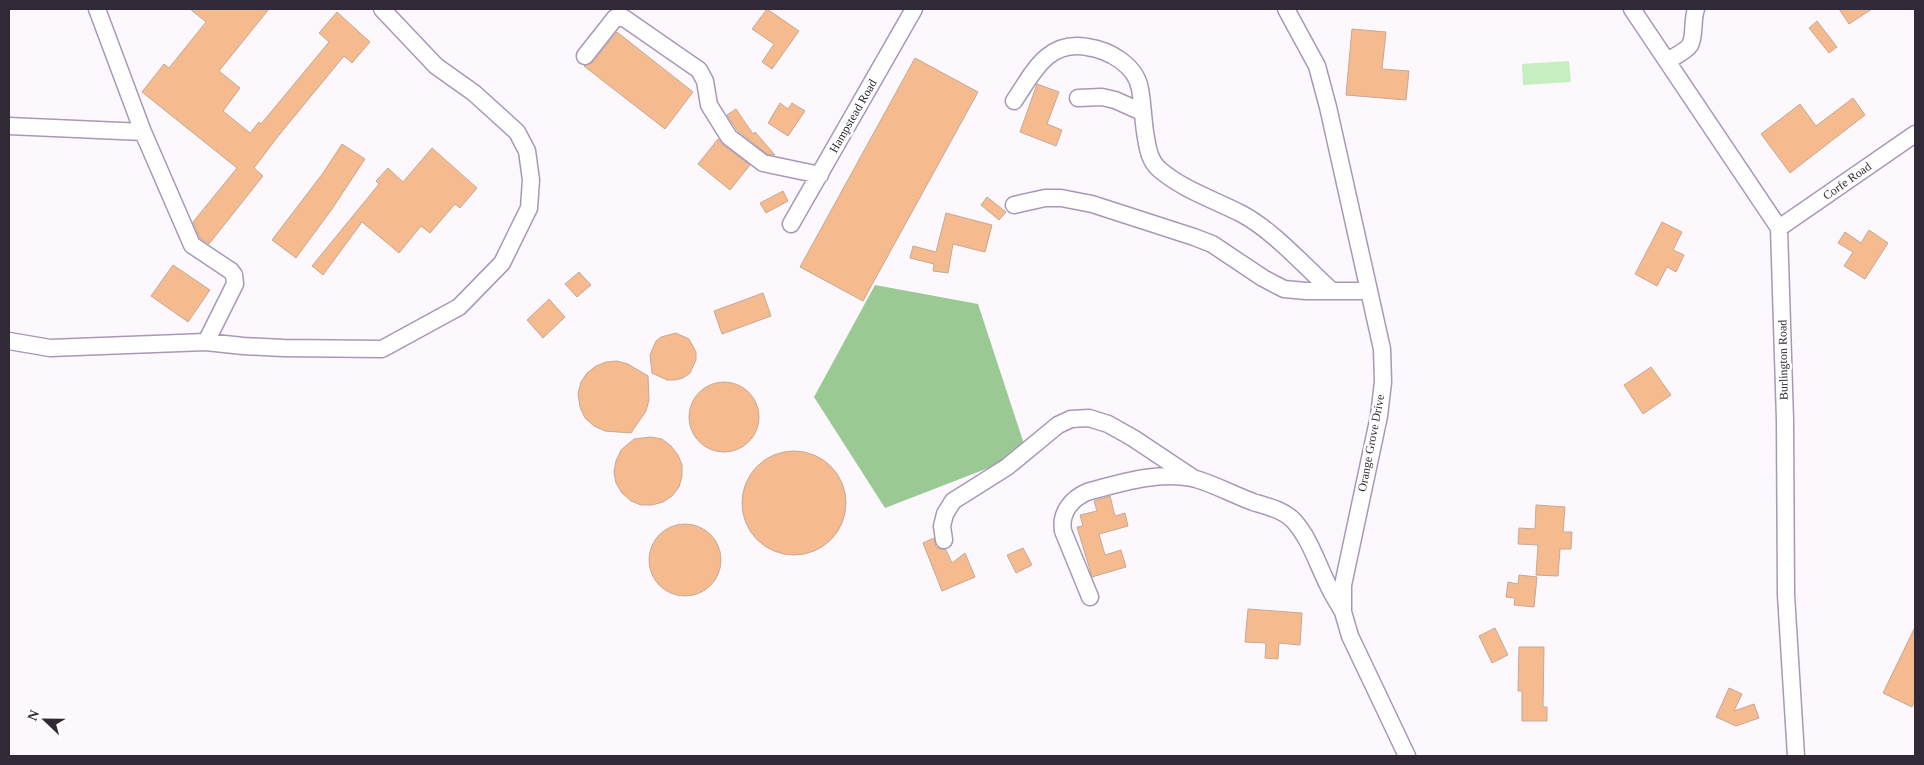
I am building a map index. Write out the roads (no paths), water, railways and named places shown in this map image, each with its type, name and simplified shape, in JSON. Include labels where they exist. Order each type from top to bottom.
[{"type":"street","points":[[97,9],[143,132],[192,246],[231,271],[234,275],[235,284],[206,342]]},
{"type":"street","points":[[9,341],[50,348],[206,342],[283,348],[382,349],[459,307],[502,263],[528,208],[531,180],[527,151],[517,132],[474,93],[436,66],[382,9]]},
{"type":"street","name":"Hampstead Road","points":[[791,224],[914,9]]},
{"type":"street","name":"Orange Grove Drive","points":[[1286,9],[1317,66],[1328,107],[1382,349],[1383,382],[1379,416],[1343,585],[1343,612],[1350,636],[1407,756]]},
{"type":"street","points":[[1632,9],[1779,228]]},
{"type":"street","points":[[1667,62],[1690,46],[1693,37],[1692,22],[1696,9]]},
{"type":"street","points":[[585,56],[615,18],[624,18],[699,70],[705,81],[709,105],[729,137],[763,163],[820,175]]},
{"type":"street","points":[[1014,101],[1040,63],[1060,48],[1074,44],[1096,48],[1117,58],[1131,70],[1140,87],[1148,148],[1153,162],[1160,170],[1189,189],[1242,214],[1263,228],[1332,291]]},
{"type":"street","points":[[1078,98],[1102,97],[1115,100],[1142,112]]},
{"type":"street","points":[[9,126],[143,132]]},
{"type":"street","name":"Corfe Road","points":[[1779,228],[1915,134]]},
{"type":"street","points":[[1014,205],[1044,198],[1061,198],[1092,204],[1212,244],[1263,278],[1284,289],[1369,291]]},
{"type":"street","name":"Burlington Road","points":[[1779,228],[1785,420],[1786,595],[1796,756]]},
{"type":"street","points":[[944,540],[942,526],[945,514],[953,501],[1007,467],[1058,425],[1071,418],[1089,418],[1108,424],[1133,438],[1194,479]]},
{"type":"street","points":[[1090,597],[1063,531],[1062,523],[1069,504],[1076,496],[1087,492],[1154,477],[1177,477],[1194,479],[1276,509],[1293,519],[1301,529],[1316,556],[1328,585],[1343,612]]}]
